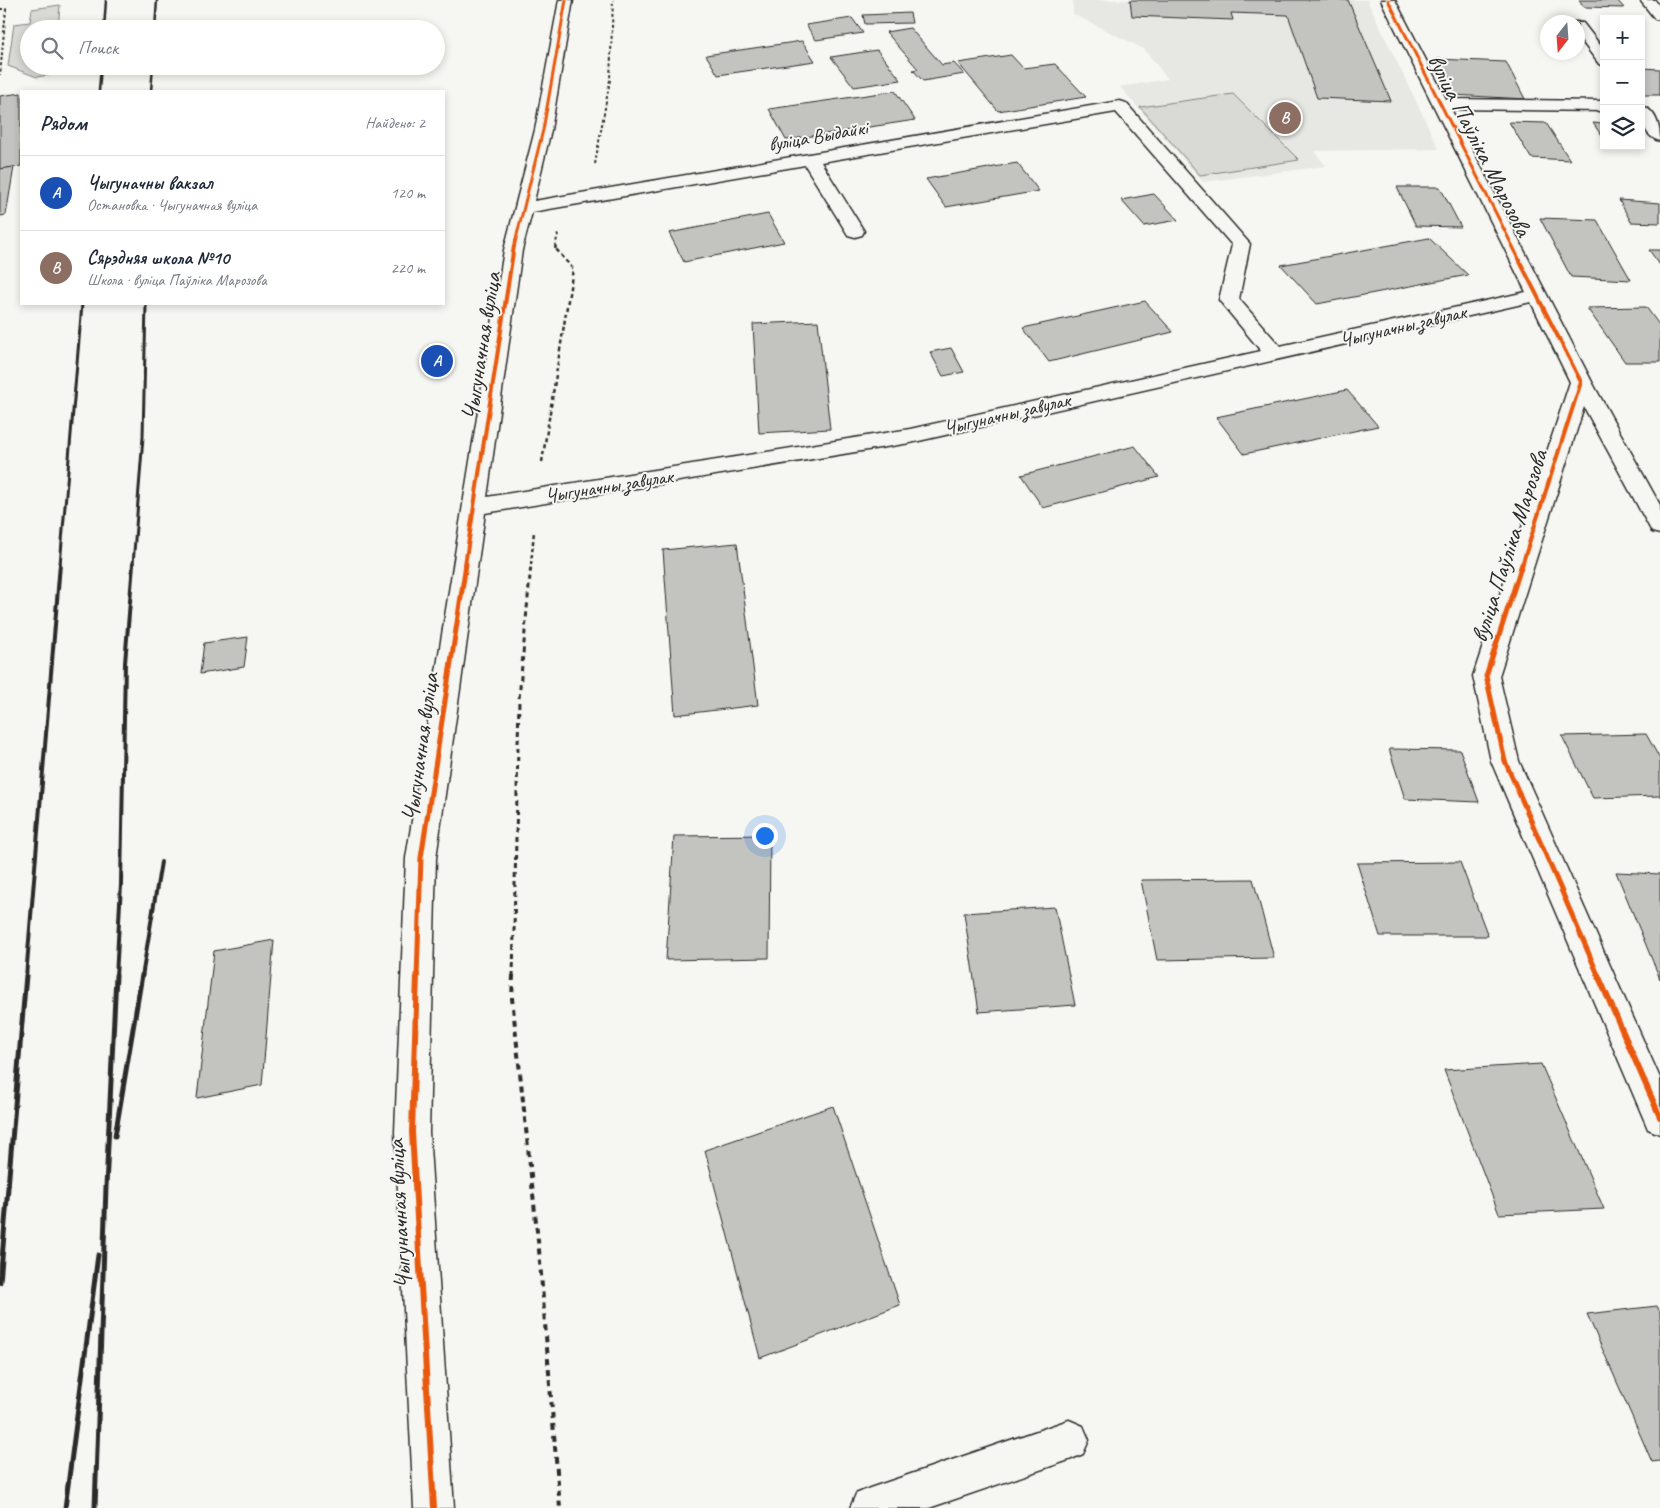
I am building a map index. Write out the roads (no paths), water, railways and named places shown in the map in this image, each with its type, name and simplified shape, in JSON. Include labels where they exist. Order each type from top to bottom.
[{"type":"street","name":"Чыгуначная вуліца","points":[[434,1508],[412,1132],[421,858],[473,508],[514,250],[543,130],[566,0]]},
{"type":"street","name":"вуліца Паўліка Марозова","points":[[1388,0],[1580,382],[1486,676],[1505,761],[1660,1117]]},
{"type":"street","points":[[1647,0],[1660,16]]},
{"type":"street","points":[[1585,35],[1603,60]]},
{"type":"street","points":[[1439,104],[1600,106]]},
{"type":"street","name":"вуліца Выдайкі","points":[[524,208],[1120,106],[1240,244],[1229,300],[1276,354]]},
{"type":"street","points":[[1645,107],[1660,107]]},
{"type":"street","points":[[1645,116],[1660,136]]},
{"type":"street","points":[[810,159],[855,231]]},
{"type":"street","name":"Чыгуначны завулак","points":[[473,508],[910,436],[1537,295]]},
{"type":"street","points":[[1580,382],[1660,526]]},
{"type":"street","points":[[870,1508],[1069,1440]]},
{"type":"railway","points":[[105,20],[106,0]]},
{"type":"railway","points":[[156,20],[157,0]]},
{"type":"railway","points":[[99,90],[100,75]]},
{"type":"railway","points":[[151,90],[152,75]]},
{"type":"railway","points":[[60,565],[82,305]]},
{"type":"railway","points":[[133,565],[143,437],[146,305]]},
{"type":"railway","points":[[26,977],[60,564]]},
{"type":"railway","points":[[116,977],[121,884],[125,663],[133,564]]},
{"type":"railway","points":[[142,977],[161,862]]},
{"type":"railway","points":[[0,1282],[26,975]]},
{"type":"railway","points":[[95,1508],[106,1187],[116,975]]},
{"type":"railway","points":[[115,1136],[142,975]]},
{"type":"railway","points":[[65,1508],[98,1255]]},
{"type":"place","name":"Сярэдняя школа №10","points":[[1285,118]]},
{"type":"place","name":"Чыгуначны вакзал","points":[[437,361]]}]
